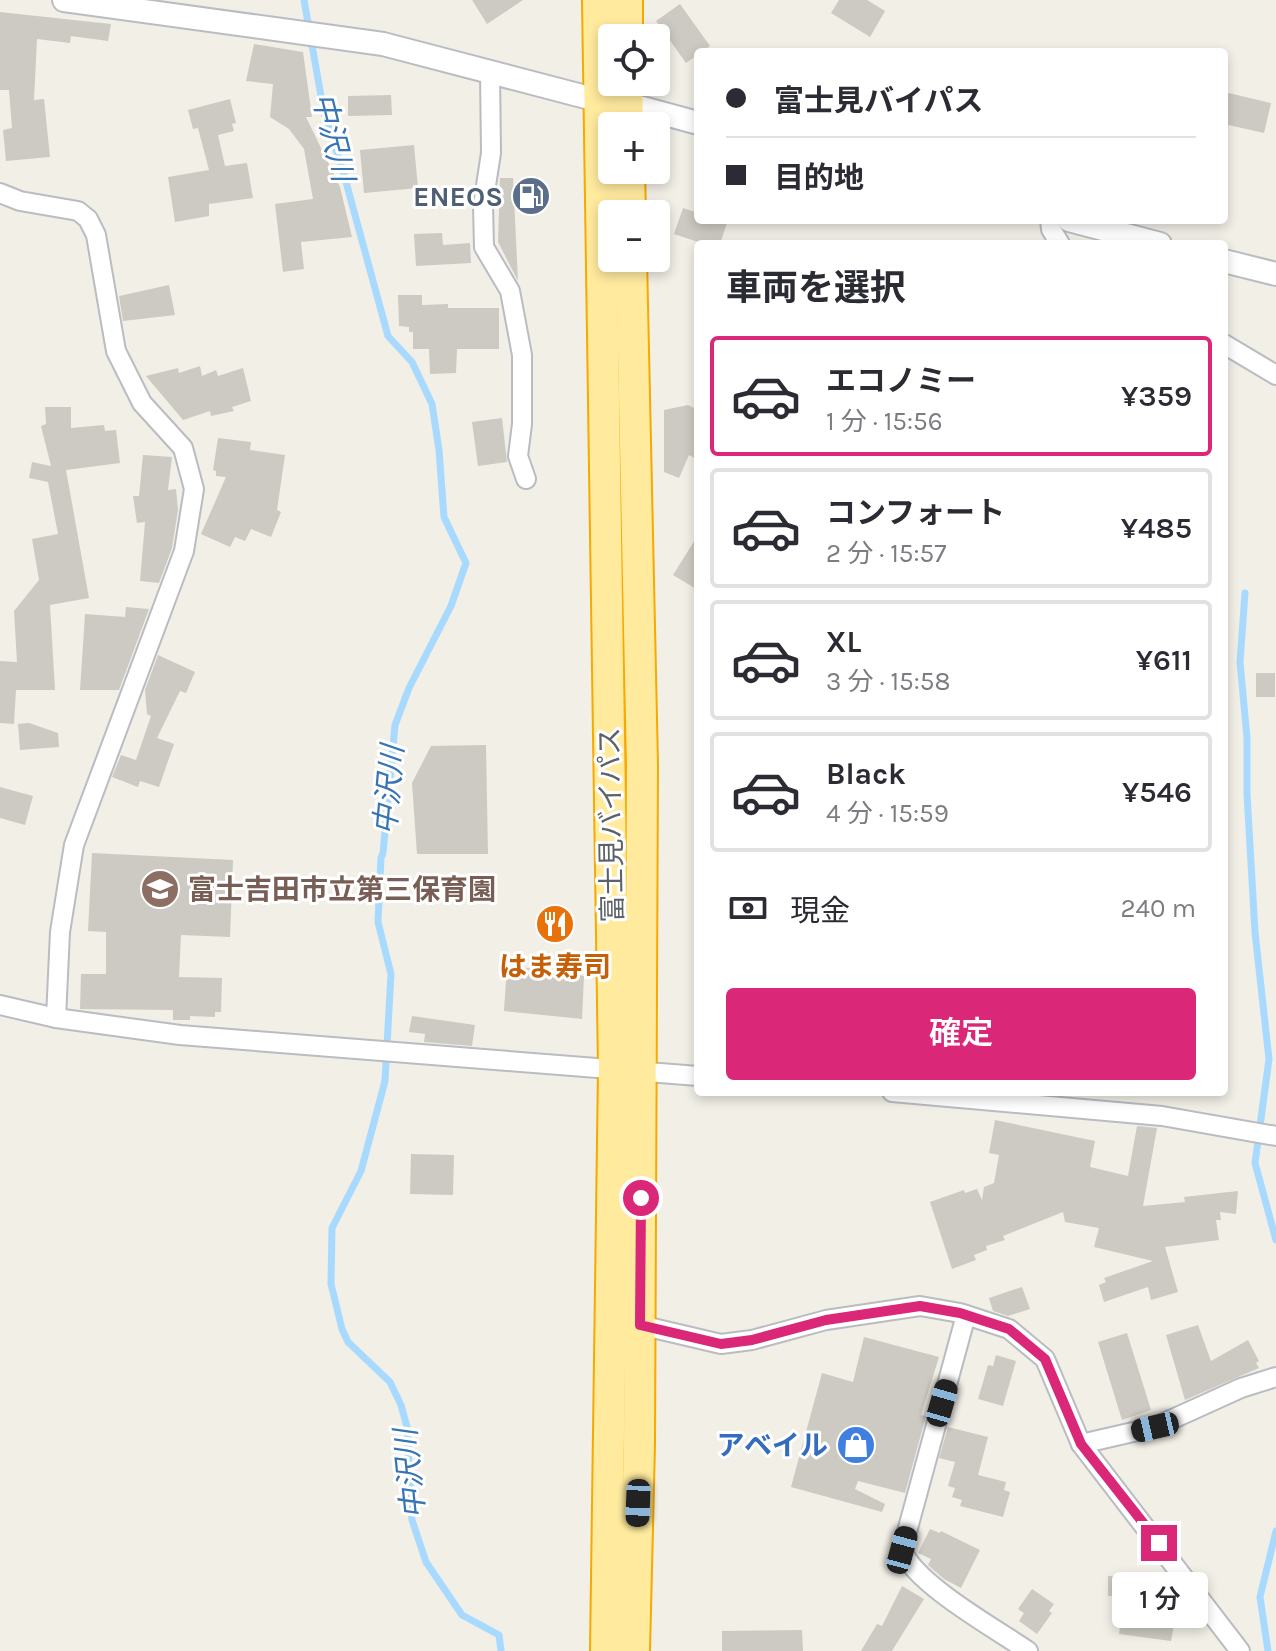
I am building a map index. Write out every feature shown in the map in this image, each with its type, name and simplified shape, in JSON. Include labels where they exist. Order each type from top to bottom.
[{"type":"highway","name":"富士見バイパス","points":[[598,0],[621,103],[628,1071],[640,1325],[634,1651]]},
{"type":"highway","points":[[627,0],[627,24]]},
{"type":"highway","name":"富士見バイパス","points":[[606,1651],[642,765],[631,272]]},
{"type":"street","points":[[64,0],[383,44],[694,122]]},
{"type":"street","points":[[490,72],[491,153],[483,205],[484,247],[510,291],[520,342],[522,424],[518,456],[526,479]]},
{"type":"street","points":[[0,193],[20,201],[78,211],[88,219],[96,235],[116,351],[142,403],[183,448],[194,489],[184,551],[74,845],[60,932],[56,1018]]},
{"type":"street","points":[[1084,224],[1145,240]]},
{"type":"street","points":[[1228,262],[1276,274]]},
{"type":"street","points":[[1228,346],[1276,375]]},
{"type":"street","points":[[0,1005],[56,1018],[180,1035],[694,1076]]},
{"type":"street","points":[[989,1096],[1062,1099],[1276,1136]]},
{"type":"street","points":[[640,1325],[721,1344],[752,1340],[826,1320],[920,1306],[966,1315],[1009,1329],[1045,1359],[1081,1444],[1240,1651]]},
{"type":"street","points":[[966,1315],[902,1550],[906,1561],[933,1587],[1028,1651]]},
{"type":"street","points":[[1081,1444],[1155,1427],[1241,1388],[1276,1377]]},
{"type":"building","points":[[472,0],[523,0],[487,24]]},
{"type":"building","points":[[839,0],[867,0],[885,11],[870,37],[831,13]]},
{"type":"building","points":[[680,4],[710,46],[694,48],[694,57],[686,63],[670,41],[670,24],[658,24],[656,21]]},
{"type":"building","points":[[0,12],[111,24],[108,41],[71,36],[70,43],[37,39],[34,100],[44,99],[50,157],[6,161],[3,130],[12,128],[9,90],[0,90]]},
{"type":"building","points":[[254,44],[303,52],[312,117],[306,117],[340,187],[352,237],[301,242],[304,269],[283,272],[275,204],[313,199],[304,149],[289,129],[270,117],[273,84],[246,81]]},
{"type":"building","points":[[1228,93],[1271,103],[1264,133],[1228,125]]},
{"type":"building","points":[[391,95],[392,115],[348,116],[348,96]]},
{"type":"building","points":[[230,99],[236,123],[232,124],[234,131],[218,135],[225,166],[247,163],[253,198],[209,204],[209,216],[175,222],[168,177],[209,170],[198,128],[193,129],[188,110]]},
{"type":"building","points":[[414,145],[418,188],[364,193],[360,150]]},
{"type":"building","points":[[500,178],[513,178],[518,281],[498,242]]},
{"type":"building","points":[[683,208],[694,212],[694,224],[727,224],[721,240],[694,241],[674,234]]},
{"type":"building","points":[[442,233],[443,245],[470,243],[471,263],[416,266],[414,234]]},
{"type":"building","points":[[169,285],[175,315],[123,321],[119,296]]},
{"type":"building","points":[[398,295],[422,295],[422,305],[499,308],[499,349],[457,349],[456,373],[430,374],[429,349],[413,349],[413,332],[409,332],[409,327],[399,326]]},
{"type":"building","points":[[200,366],[202,376],[216,370],[218,376],[243,368],[251,401],[232,407],[234,411],[211,416],[210,411],[183,420],[146,376],[178,368],[179,373]]},
{"type":"building","points":[[688,405],[694,408],[694,458],[689,455],[679,478],[664,472],[664,410]]},
{"type":"building","points":[[45,407],[71,407],[71,428],[104,425],[105,431],[116,430],[120,463],[66,470],[89,598],[50,605],[55,690],[16,690],[14,724],[0,723],[0,661],[17,662],[14,611],[39,580],[32,539],[58,534],[48,482],[29,478],[32,462],[51,466],[41,426],[46,424]]},
{"type":"building","points":[[502,418],[507,462],[478,466],[472,422]]},
{"type":"building","points":[[218,438],[251,442],[250,450],[285,455],[277,510],[281,512],[271,537],[251,529],[245,541],[235,537],[230,547],[201,534],[226,477],[216,476],[213,470]]},
{"type":"building","points":[[143,455],[172,457],[168,490],[176,489],[178,510],[172,548],[159,583],[140,581],[145,522],[137,523],[133,496],[139,496]]},
{"type":"building","points":[[694,541],[694,588],[673,575]]},
{"type":"building","points":[[126,607],[149,609],[119,690],[80,690],[85,614],[125,617]]},
{"type":"building","points":[[158,655],[195,672],[186,693],[180,691],[157,738],[174,744],[159,787],[140,781],[138,787],[112,777],[121,755],[136,760],[151,716],[147,714],[145,690]]},
{"type":"building","points":[[1256,673],[1275,673],[1275,697],[1256,697]]},
{"type":"building","points":[[29,723],[58,733],[59,747],[20,750],[18,724]]},
{"type":"building","points":[[486,745],[488,854],[417,854],[412,783],[431,746]]},
{"type":"building","points":[[0,787],[33,796],[25,825],[0,818]]},
{"type":"building","points":[[92,853],[233,860],[230,937],[181,935],[179,977],[222,978],[221,1012],[215,1012],[215,1017],[190,1016],[190,1020],[173,1020],[173,1010],[80,1009],[81,974],[106,974],[106,932],[88,931]]},
{"type":"building","points":[[507,965],[584,976],[582,1019],[504,1011]]},
{"type":"building","points":[[412,1016],[475,1025],[472,1046],[424,1042],[425,1034],[409,1032]]},
{"type":"building","points":[[995,1120],[1095,1141],[1090,1167],[1128,1176],[1137,1126],[1157,1128],[1143,1206],[1185,1202],[1184,1197],[1238,1191],[1236,1214],[1220,1212],[1221,1220],[1216,1220],[1219,1240],[1165,1247],[1178,1292],[1151,1300],[1148,1287],[1104,1302],[1099,1285],[1106,1282],[1104,1278],[1153,1261],[1094,1247],[1099,1228],[1065,1222],[1063,1212],[1003,1236],[1005,1240],[986,1246],[987,1250],[974,1255],[976,1260],[952,1269],[930,1202],[964,1190],[965,1193],[977,1189],[982,1200],[984,1187],[994,1183],[999,1155],[989,1153]]},
{"type":"building","points":[[411,1154],[454,1155],[453,1195],[410,1194]]},
{"type":"building","points":[[1022,1287],[1030,1309],[1008,1316],[993,1311],[989,1298]]},
{"type":"building","points":[[1198,1325],[1211,1361],[1248,1340],[1259,1361],[1256,1363],[1259,1368],[1185,1400],[1166,1335]]},
{"type":"building","points":[[1127,1333],[1151,1410],[1122,1420],[1098,1342]]},
{"type":"building","points":[[864,1337],[939,1357],[921,1415],[926,1416],[905,1493],[858,1481],[855,1489],[885,1504],[882,1512],[791,1487],[822,1373],[853,1382]]},
{"type":"building","points":[[996,1355],[1016,1361],[1003,1406],[978,1399],[988,1365],[993,1366]]},
{"type":"building","points":[[948,1427],[988,1437],[978,1475],[1006,1482],[1004,1490],[1010,1492],[1003,1517],[960,1506],[962,1500],[952,1497],[955,1488],[948,1486],[955,1462],[939,1458]]},
{"type":"building","points":[[930,1529],[941,1531],[980,1550],[961,1588],[944,1579],[928,1565],[931,1559],[918,1553]]},
{"type":"building","points":[[1108,1576],[1152,1577],[1152,1582],[1161,1582],[1160,1611],[1176,1614],[1171,1641],[1119,1634],[1124,1596],[1108,1596]]},
{"type":"building","points":[[902,1586],[924,1599],[892,1651],[861,1651],[877,1624],[882,1626]]},
{"type":"building","points":[[1032,1589],[1054,1604],[1049,1611],[1052,1613],[1037,1634],[1019,1621],[1024,1613],[1018,1609]]},
{"type":"building","points":[[802,1630],[803,1651],[722,1651],[722,1631]]},
{"type":"waterway","name":"中沢川","points":[[304,0],[324,113],[388,336],[412,362],[432,404],[444,517],[466,563],[451,606],[409,688],[395,725],[381,858],[378,922],[391,974],[385,1081],[361,1171],[332,1228],[331,1284],[348,1342],[390,1382],[401,1405],[407,1427],[412,1520],[426,1562],[462,1615],[499,1635],[501,1651]]},
{"type":"waterway","points":[[1245,593],[1240,662],[1247,738],[1255,932],[1269,1059],[1255,1163],[1276,1240]]},
{"type":"waterway","points":[[1268,1651],[1260,1597],[1276,1531]]},
{"type":"place","name":"ENEOS","points":[[531,196]]},
{"type":"place","name":"富士吉田市立第三保育園","points":[[160,889]]},
{"type":"place","name":"はま寿司","points":[[555,924]]},
{"type":"place","name":"アベイル","points":[[856,1445]]},
{"type":"route","points":[[641,1198],[640,1325],[721,1344],[752,1340],[826,1320],[920,1306],[960,1313],[1009,1329],[1045,1359],[1081,1444],[1159,1543]]}]
